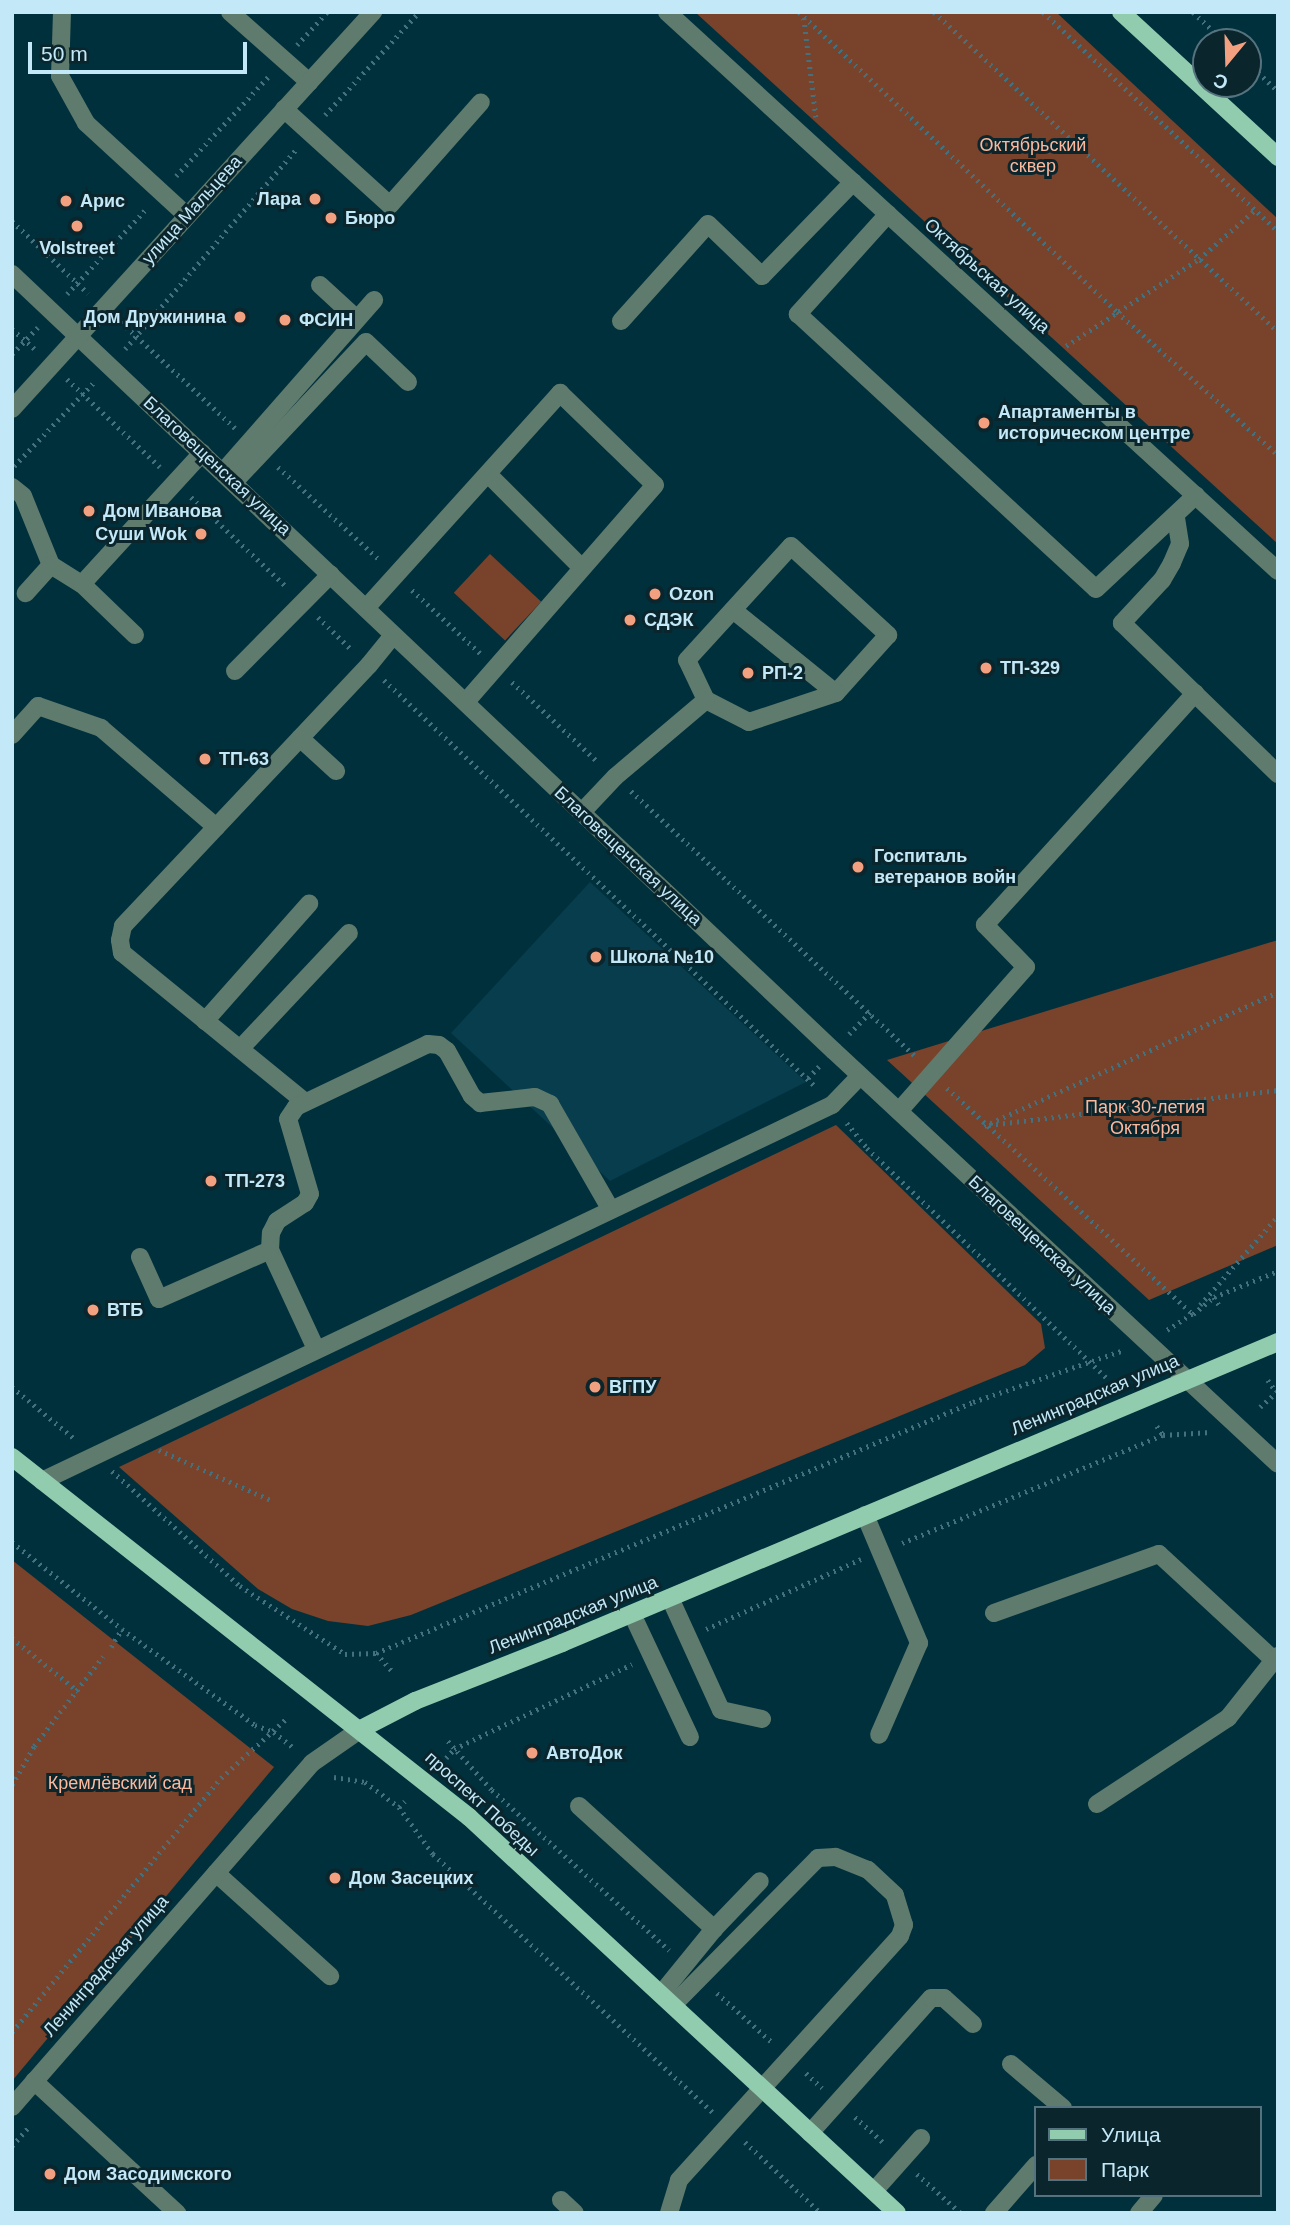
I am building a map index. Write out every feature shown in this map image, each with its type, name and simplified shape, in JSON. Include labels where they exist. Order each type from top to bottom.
[{"type":"main road","points":[[1121,12],[1278,156]]},
{"type":"main road","name":"Ленинградская улица","points":[[361,1729],[415,1701],[632,1614],[1278,1342]]},
{"type":"main road","name":"проспект Победы","points":[[12,1457],[299,1685],[361,1729],[469,1817],[897,2213]]},
{"type":"street","points":[[62,12],[60,76],[86,123],[187,216]]},
{"type":"street","points":[[230,12],[309,82]]},
{"type":"street","name":"улица Мальцева","points":[[12,409],[373,12]]},
{"type":"street","name":"Октябрьская улица","points":[[667,12],[1278,571]]},
{"type":"street","points":[[284,109],[390,205],[481,102]]},
{"type":"street","points":[[621,321],[708,224],[762,276],[853,182]]},
{"type":"street","points":[[888,214],[798,314],[1096,589],[1176,518],[1196,495]]},
{"type":"street","name":"Благовещенская улица","points":[[12,274],[860,1076],[1185,1379],[1234,1420],[1278,1464]]},
{"type":"street","points":[[320,285],[357,319]]},
{"type":"street","points":[[256,447],[374,300]]},
{"type":"street","points":[[228,477],[366,342],[408,382]]},
{"type":"street","points":[[366,608],[560,393],[656,485],[581,567],[466,702]]},
{"type":"street","points":[[82,584],[202,453]]},
{"type":"street","points":[[488,474],[581,567]]},
{"type":"street","points":[[12,487],[23,496],[51,565],[82,584],[135,635]]},
{"type":"street","points":[[1176,518],[1180,544],[1172,563],[1162,580],[1122,623],[1278,774]]},
{"type":"street","points":[[791,547],[888,635],[836,693],[749,722],[706,700],[687,660],[791,547]]},
{"type":"street","points":[[26,593],[51,565]]},
{"type":"street","points":[[235,671],[331,574]]},
{"type":"street","points":[[733,610],[836,693]]},
{"type":"street","points":[[306,1102],[122,953],[120,940],[123,926],[369,665],[393,635]]},
{"type":"street","points":[[899,1111],[1026,967],[985,925],[1195,692]]},
{"type":"street","points":[[582,812],[615,777],[706,700]]},
{"type":"street","points":[[12,735],[38,706],[101,728],[216,827]]},
{"type":"street","points":[[300,738],[336,771]]},
{"type":"street","points":[[205,1021],[309,904]]},
{"type":"street","points":[[240,1049],[349,933]]},
{"type":"street","points":[[316,1349],[270,1250],[271,1233],[277,1221],[305,1203],[310,1194],[288,1119],[292,1110],[306,1102],[428,1044],[439,1045],[447,1051],[472,1096],[480,1103],[535,1097],[550,1104],[611,1210]]},
{"type":"street","points":[[42,1481],[832,1105],[860,1076]]},
{"type":"street","points":[[140,1257],[159,1299],[270,1250]]},
{"type":"street","points":[[865,1515],[919,1643],[879,1735]]},
{"type":"street","points":[[994,1613],[1158,1554],[1276,1658],[1228,1718],[1097,1804]]},
{"type":"street","points":[[670,1598],[721,1710],[762,1719]]},
{"type":"street","points":[[632,1614],[690,1737]]},
{"type":"street","name":"Ленинградская улица","points":[[12,2107],[312,1763],[361,1729]]},
{"type":"street","points":[[579,1806],[714,1929]]},
{"type":"street","points":[[667,2000],[700,1978],[818,1858],[835,1857],[868,1870],[883,1880],[901,1910],[904,1925],[900,1936],[760,2087],[679,2180],[669,2213]]},
{"type":"street","points":[[216,1873],[330,1976]]},
{"type":"street","points":[[667,2000],[685,1964],[760,1881]]},
{"type":"street","points":[[810,2133],[931,1998],[944,1997],[973,2024]]},
{"type":"street","points":[[1011,2064],[1061,2106]]},
{"type":"street","points":[[34,2081],[177,2213]]},
{"type":"street","points":[[874,2191],[920,2138]]},
{"type":"street","points":[[994,2213],[1034,2167]]},
{"type":"street","points":[[1139,2213],[1152,2197]]},
{"type":"street","points":[[561,2200],[575,2213]]},
{"type":"path","points":[[12,467],[136,336],[310,132],[419,12]]},
{"type":"path","points":[[934,12],[1278,332]]},
{"type":"path","points":[[1043,12],[1278,230]]},
{"type":"path","points":[[1193,12],[1210,28]]},
{"type":"path","points":[[802,14],[821,152]]},
{"type":"path","points":[[802,14],[1116,312],[1278,455]]},
{"type":"path","points":[[1262,77],[1278,91]]},
{"type":"path","points":[[1047,359],[1199,259],[1255,210]]},
{"type":"path","points":[[12,221],[105,307]]},
{"type":"path","points":[[12,328],[808,1078],[867,1148],[1107,1378]]},
{"type":"path","points":[[136,336],[870,1012],[984,1126],[1193,1314]]},
{"type":"path","points":[[984,1126],[1278,992]]},
{"type":"path","points":[[984,1126],[1278,1090]]},
{"type":"path","points":[[1193,1314],[1278,1216]]},
{"type":"path","points":[[12,1387],[240,1586],[345,1654],[376,1653],[973,1402],[1092,1363],[1146,1342],[1193,1314],[1214,1297],[1278,1271]]},
{"type":"path","points":[[1214,1297],[1219,1305]]},
{"type":"path","points":[[1260,1407],[1277,1391],[1268,1380]]},
{"type":"path","points":[[1157,1426],[1163,1435]]},
{"type":"path","points":[[688,1638],[881,1551],[1163,1435],[1211,1432]]},
{"type":"path","points":[[155,1448],[271,1500]]},
{"type":"path","points":[[12,1542],[122,1629],[255,1725],[274,1732],[294,1748]]},
{"type":"path","points":[[111,1647],[122,1629]]},
{"type":"path","points":[[12,1638],[78,1691]]},
{"type":"path","points":[[376,1653],[394,1673]]},
{"type":"path","points":[[338,1661],[345,1654]]},
{"type":"path","points":[[446,1758],[454,1749],[651,1655]]},
{"type":"path","points":[[12,1785],[34,1746],[103,1656]]},
{"type":"path","points":[[12,2032],[221,1778],[287,1718]]},
{"type":"path","points":[[448,1741],[492,1790],[685,1964]]},
{"type":"path","points":[[331,1777],[340,1776],[365,1782],[399,1807],[433,1854],[821,2213]]},
{"type":"path","points":[[399,1807],[405,1801]]},
{"type":"path","points":[[700,1978],[961,2213]]},
{"type":"path","points":[[12,2146],[53,2099]]},
{"type":"shaded area","name":"Школа №10","points":[[590,882],[806,1082],[610,1181],[451,1033]]},
{"type":"green space","name":"Октябрьский сквер","points":[[695,12],[1056,12],[1278,219],[1278,544]]},
{"type":"green space","points":[[490,554],[541,602],[505,641],[454,593]]},
{"type":"green space","name":"Парк 30-летия Октября","points":[[1278,940],[1278,1245],[1149,1300],[887,1060]]},
{"type":"green space","name":"ВГПУ","points":[[836,1125],[1041,1324],[1045,1348],[1025,1365],[411,1615],[368,1626],[328,1621],[292,1609],[258,1589],[119,1467]]},
{"type":"green space","name":"Кремлёвский сад","points":[[12,1560],[274,1767],[12,2081]]},
{"type":"place","name":"Лара","points":[[315,199]]},
{"type":"place","name":"Арис","points":[[66,201]]},
{"type":"place","name":"Бюро","points":[[331,218]]},
{"type":"place","name":"Volstreet","points":[[77,226]]},
{"type":"place","name":"Дом Дружинина","points":[[240,317]]},
{"type":"place","name":"ФСИН","points":[[285,320]]},
{"type":"place","name":"Апартаменты в историческом центре","points":[[984,423]]},
{"type":"place","name":"Дом Иванова","points":[[89,511]]},
{"type":"place","name":"Суши Wok","points":[[201,534]]},
{"type":"place","name":"Ozon","points":[[655,594]]},
{"type":"place","name":"СДЭК","points":[[630,620]]},
{"type":"place","name":"ТП-329","points":[[986,668]]},
{"type":"place","name":"РП-2","points":[[748,673]]},
{"type":"place","name":"ТП-63","points":[[205,759]]},
{"type":"place","name":"Госпиталь ветеранов войн","points":[[858,867]]},
{"type":"place","name":"Школа №10","points":[[596,957]]},
{"type":"place","name":"ТП-273","points":[[211,1181]]},
{"type":"place","name":"ВТБ","points":[[93,1310]]},
{"type":"place","name":"ВГПУ","points":[[595,1387]]},
{"type":"place","name":"АвтоДок","points":[[532,1753]]},
{"type":"place","name":"Дом Засецких","points":[[335,1878]]},
{"type":"place","name":"Дом Засодимского","points":[[50,2174]]}]
